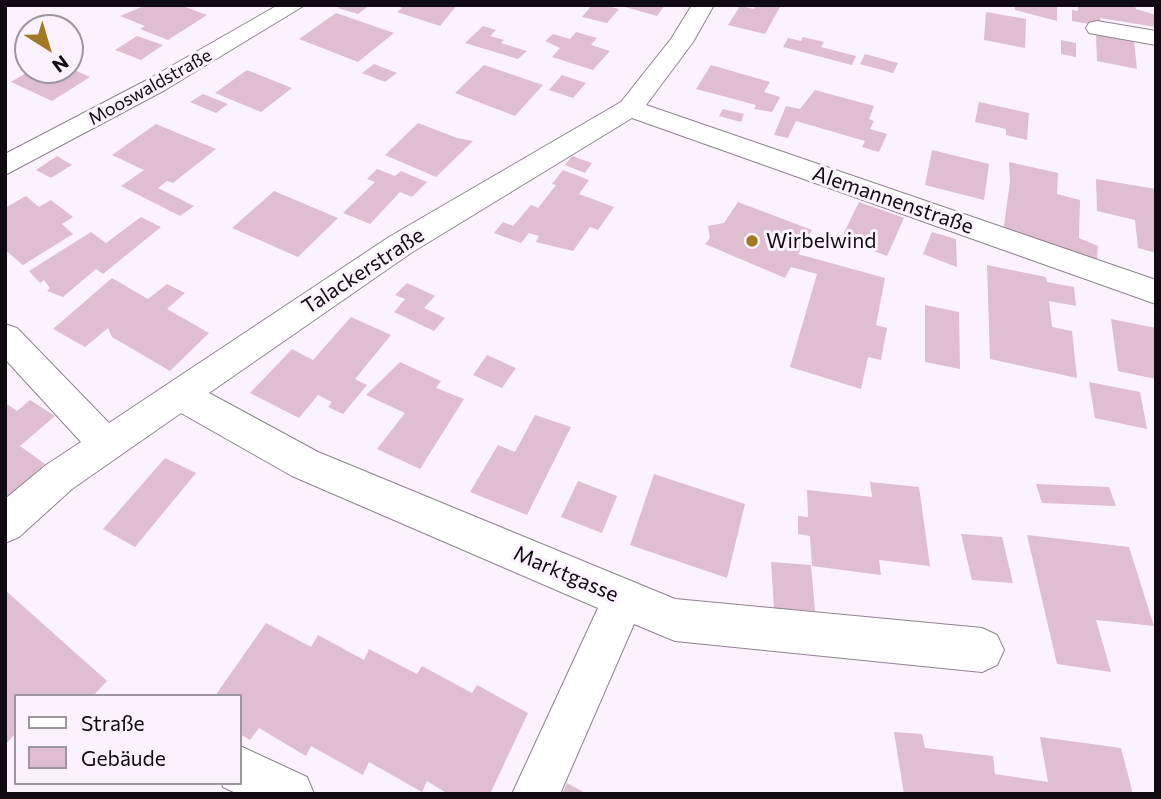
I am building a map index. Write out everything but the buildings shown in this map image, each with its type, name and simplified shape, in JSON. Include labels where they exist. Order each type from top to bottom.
[{"type":"street","name":"Mooswaldstraße","points":[[5,166],[294,5]]},
{"type":"street","name":"Talackerstraße","points":[[5,524],[59,477],[400,245],[630,108],[681,42],[703,5]]},
{"type":"street","points":[[1097,28],[1156,38]]},
{"type":"street","name":"Alemannenstraße","points":[[630,108],[1156,292]]},
{"type":"street","points":[[5,337],[106,444]]},
{"type":"street","name":"Marktgasse","points":[[179,394],[305,464],[675,620],[982,650]]},
{"type":"street","points":[[536,794],[624,599]]},
{"type":"street","points":[[242,771],[290,794]]},
{"type":"place","name":"Wirbelwind","points":[[752,241]]}]
